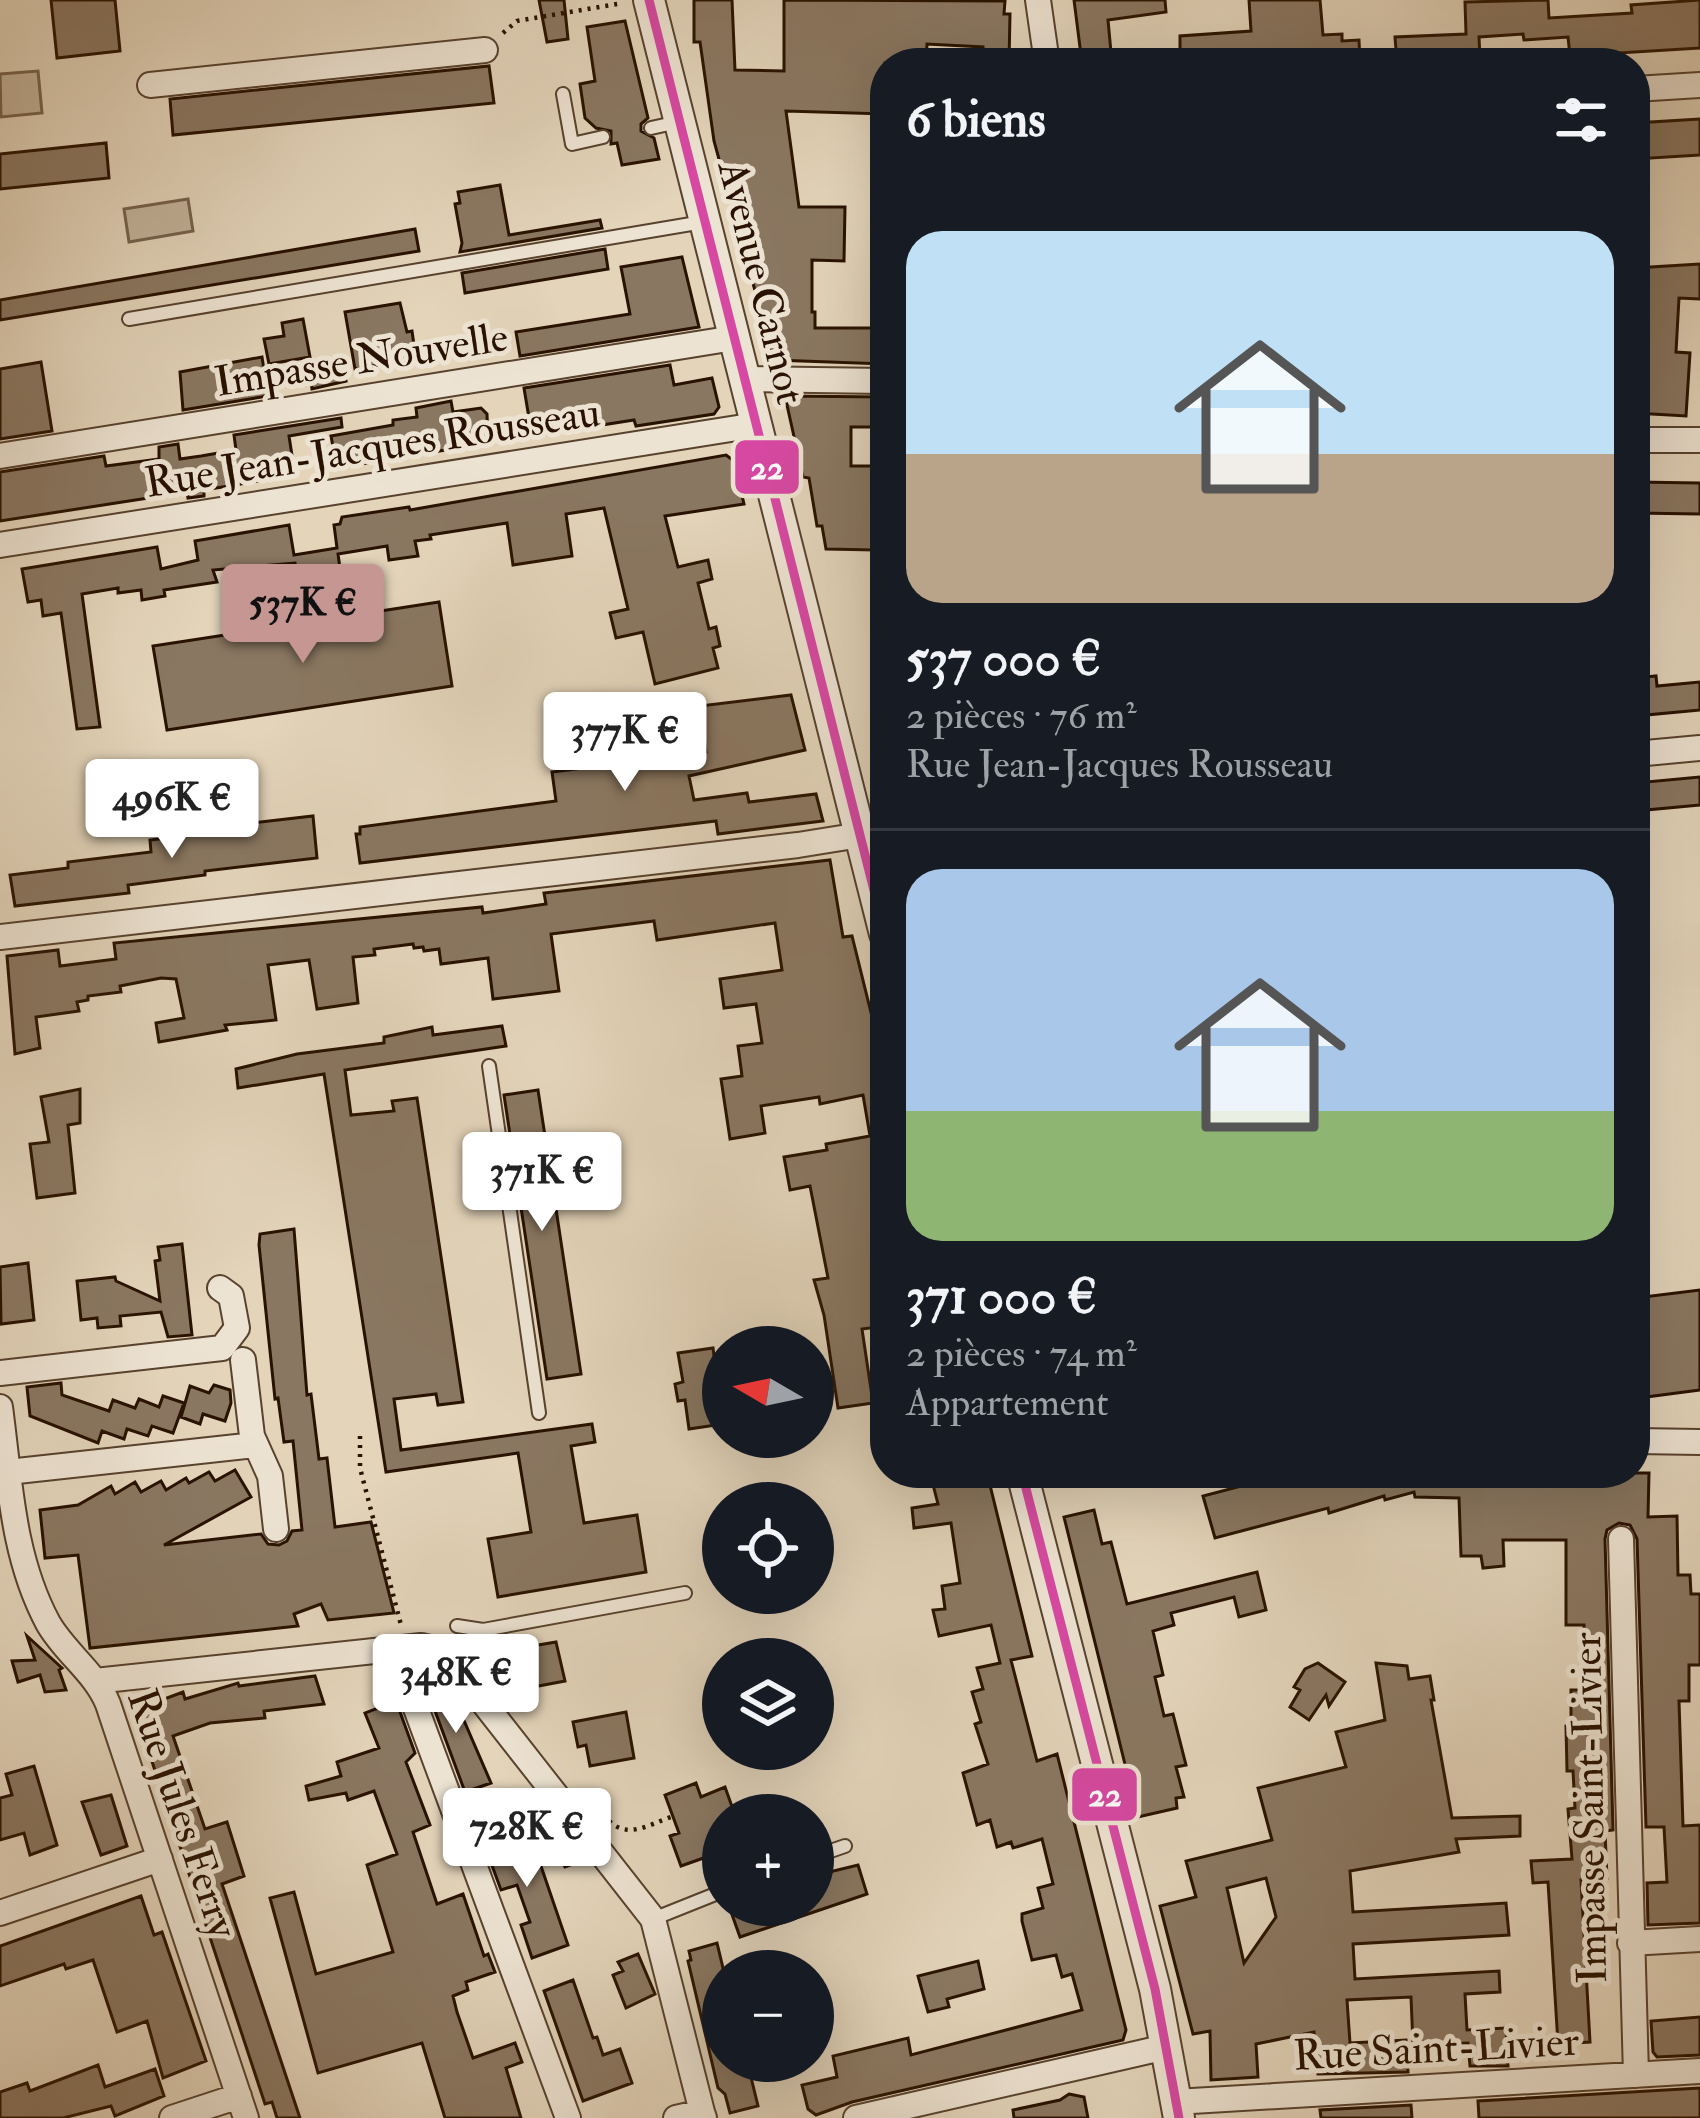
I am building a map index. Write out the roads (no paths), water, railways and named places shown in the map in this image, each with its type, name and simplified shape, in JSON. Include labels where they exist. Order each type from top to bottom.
[{"type":"street","points":[[1038,0],[1045,48]]},
{"type":"street","name":"Avenue Carnot","points":[[636,1],[665,124],[704,222],[756,424],[870,823]]},
{"type":"street","points":[[150,85],[485,50]]},
{"type":"street","points":[[1650,87],[1700,85]]},
{"type":"street","name":"Impasse Nouvelle","points":[[0,456],[734,338]]},
{"type":"street","points":[[744,379],[870,382]]},
{"type":"street","name":"Rue Jean-Jacques Rousseau","points":[[0,545],[756,424]]},
{"type":"street","points":[[1650,440],[1700,440]]},
{"type":"street","points":[[1650,753],[1700,748]]},
{"type":"street","points":[[0,937],[870,834]]},
{"type":"street","points":[[0,1372],[222,1348],[237,1328],[231,1295],[220,1288]]},
{"type":"street","points":[[243,1360],[255,1445],[270,1476],[276,1529]]},
{"type":"street","name":"Rue Jules Ferry","points":[[0,1407],[18,1542],[41,1610],[108,1704],[243,2107]]},
{"type":"street","points":[[1650,1441],[1700,1442]]},
{"type":"street","points":[[8,1472],[255,1445]]},
{"type":"street","points":[[1026,1488],[1151,1976],[1177,2110]]},
{"type":"street","name":"Impasse Saint-Livier","points":[[1621,1539],[1636,2075]]},
{"type":"street","points":[[95,1681],[400,1648],[443,1651],[653,1918],[703,2115],[676,2118]]},
{"type":"street","points":[[400,1648],[568,2118]]},
{"type":"street","points":[[0,1913],[160,1859]]},
{"type":"street","points":[[1630,1943],[1700,1940]]},
{"type":"street","points":[[856,2118],[1166,2048]]},
{"type":"street","name":"Rue Saint-Livier","points":[[1177,2110],[1700,2071]]},
{"type":"street","points":[[172,2118],[243,2107]]},
{"type":"lane","points":[[562,94],[572,144],[603,137]]},
{"type":"lane","points":[[129,319],[704,222]]},
{"type":"lane","points":[[489,1066],[539,1413]]},
{"type":"lane","points":[[458,1626],[483,1630],[685,1593]]},
{"type":"lane","points":[[834,1850],[845,1846]]},
{"type":"lane","points":[[653,1918],[702,1899]]}]
